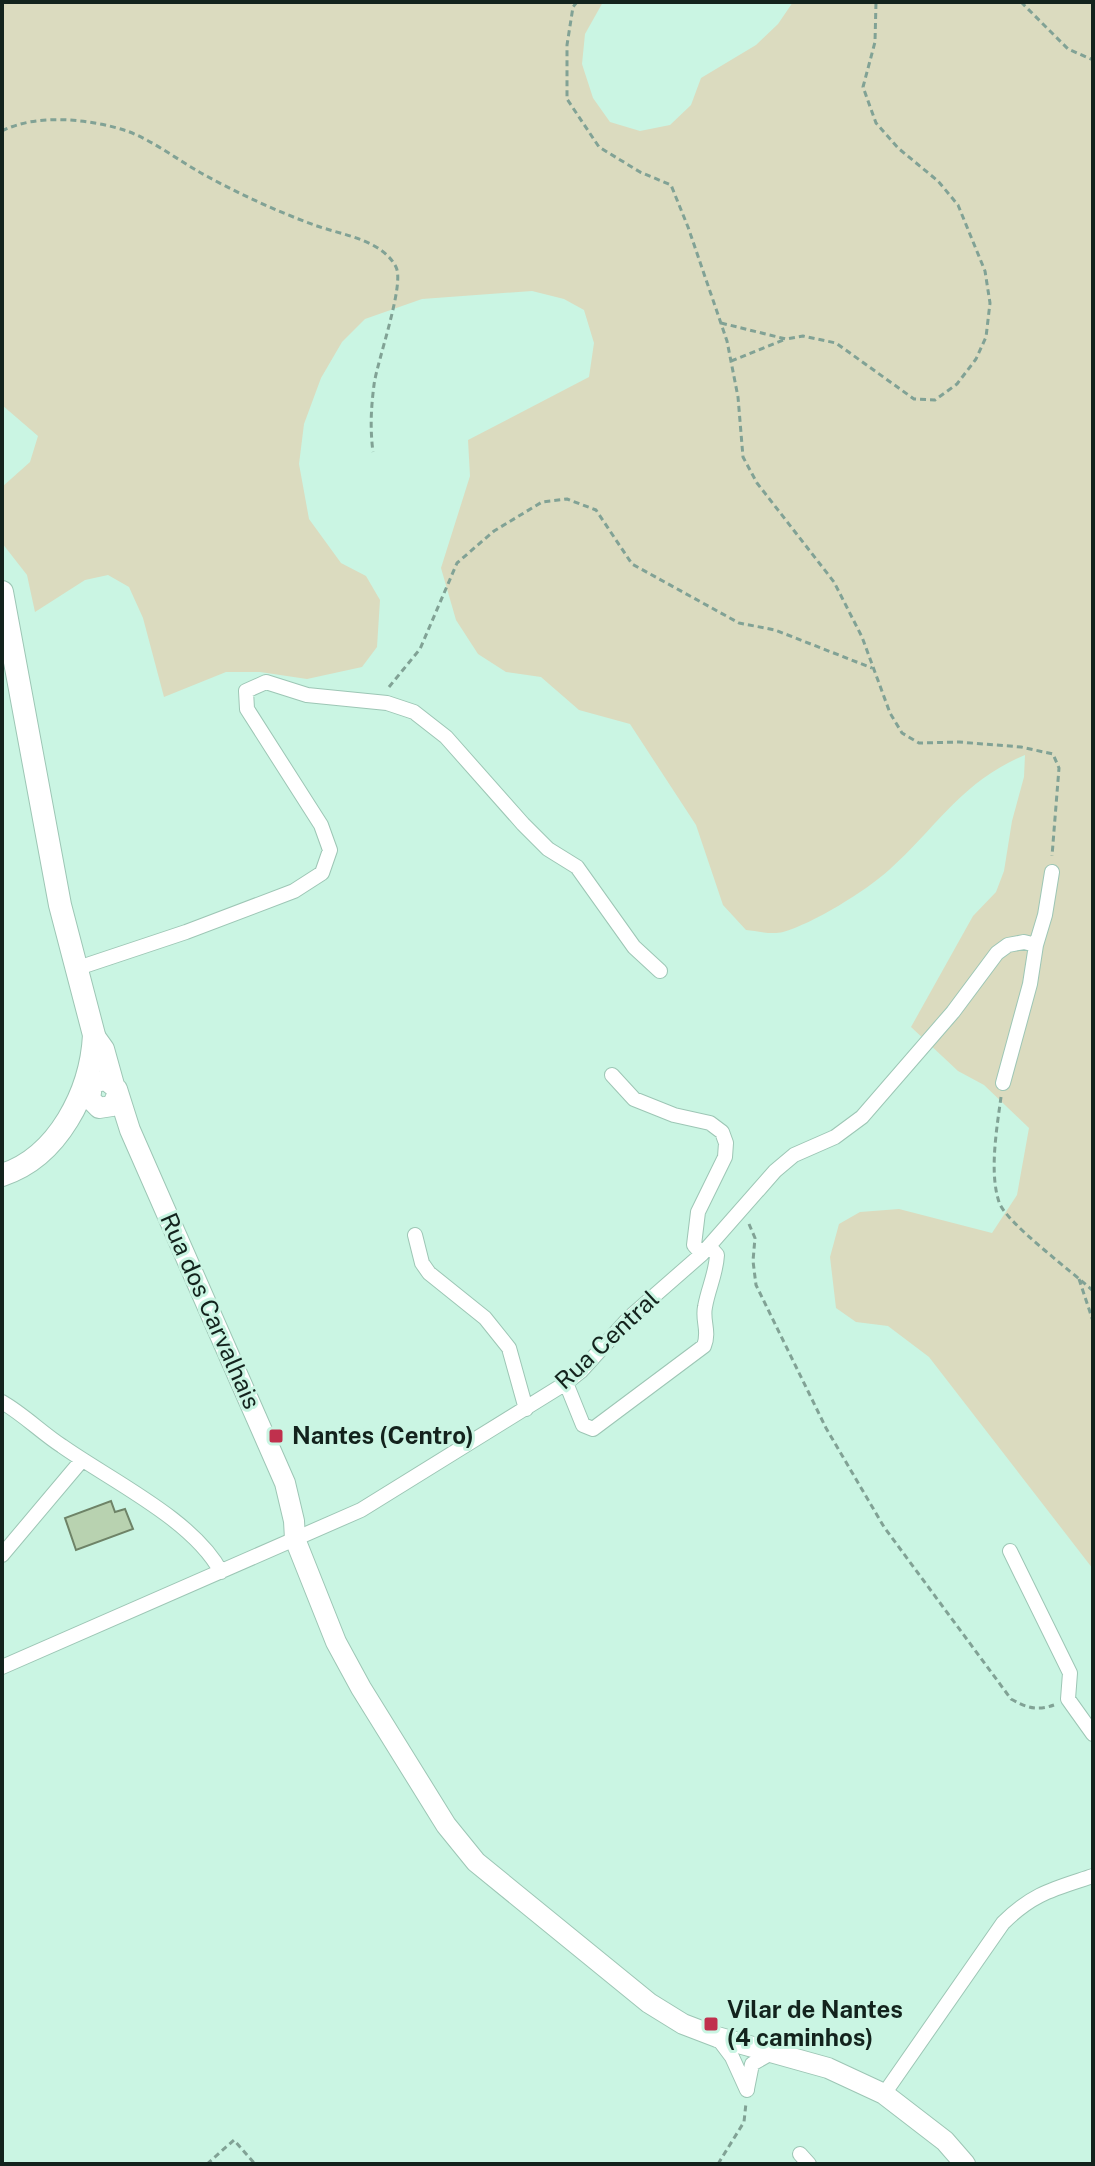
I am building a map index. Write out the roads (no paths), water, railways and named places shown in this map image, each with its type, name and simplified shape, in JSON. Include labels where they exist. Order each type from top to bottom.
[{"type":"main road","points":[[2,592],[60,905],[94,1035],[96,1096],[40,1155],[20,1170],[2,1175]]},
{"type":"main road","name":"Rua dos Carvalhais","points":[[96,1096],[130,1130],[285,1483],[295,1539],[336,1642],[446,1825],[476,1862],[649,2003],[683,2024],[717,2037],[828,2068],[884,2094],[945,2141],[965,2164]]},
{"type":"street","points":[[78,968],[294,891],[322,873],[330,850],[321,825],[247,709],[246,691],[266,682],[307,695],[376,702],[414,712],[446,737],[548,849],[577,867],[634,947],[660,971]]},
{"type":"street","points":[[1003,1083],[1030,984],[1052,872]]},
{"type":"street","name":"Rua Central","points":[[2,1667],[361,1510],[566,1383],[581,1371],[630,1317],[705,1250],[775,1171],[794,1155],[835,1137],[862,1117],[953,1012],[997,953],[1008,945],[1024,942],[1036,945]]},
{"type":"street","points":[[566,1383],[583,1425],[593,1429],[704,1346],[708,1337],[705,1307],[716,1272],[717,1255],[694,1245],[698,1212],[725,1157],[726,1143],[722,1132],[710,1123],[674,1115],[634,1099],[612,1075]]},
{"type":"street","points":[[415,1235],[422,1263],[429,1273],[485,1318],[509,1348],[526,1409]]},
{"type":"street","points":[[2,1402],[82,1460],[174,1520],[211,1552],[221,1572]]},
{"type":"street","points":[[2,1555],[82,1460]]},
{"type":"street","points":[[1010,1551],[1070,1673],[1068,1699],[1093,1734]]},
{"type":"street","points":[[884,2094],[1003,1923],[1041,1893],[1093,1876]]},
{"type":"street","points":[[717,2037],[732,2057],[747,2090],[752,2064],[773,2052]]},
{"type":"place","name":"Nantes (Centro)","points":[[276,1436]]},
{"type":"place","name":"Vilar de Nantes (4 caminhos)","points":[[711,2024]]}]
